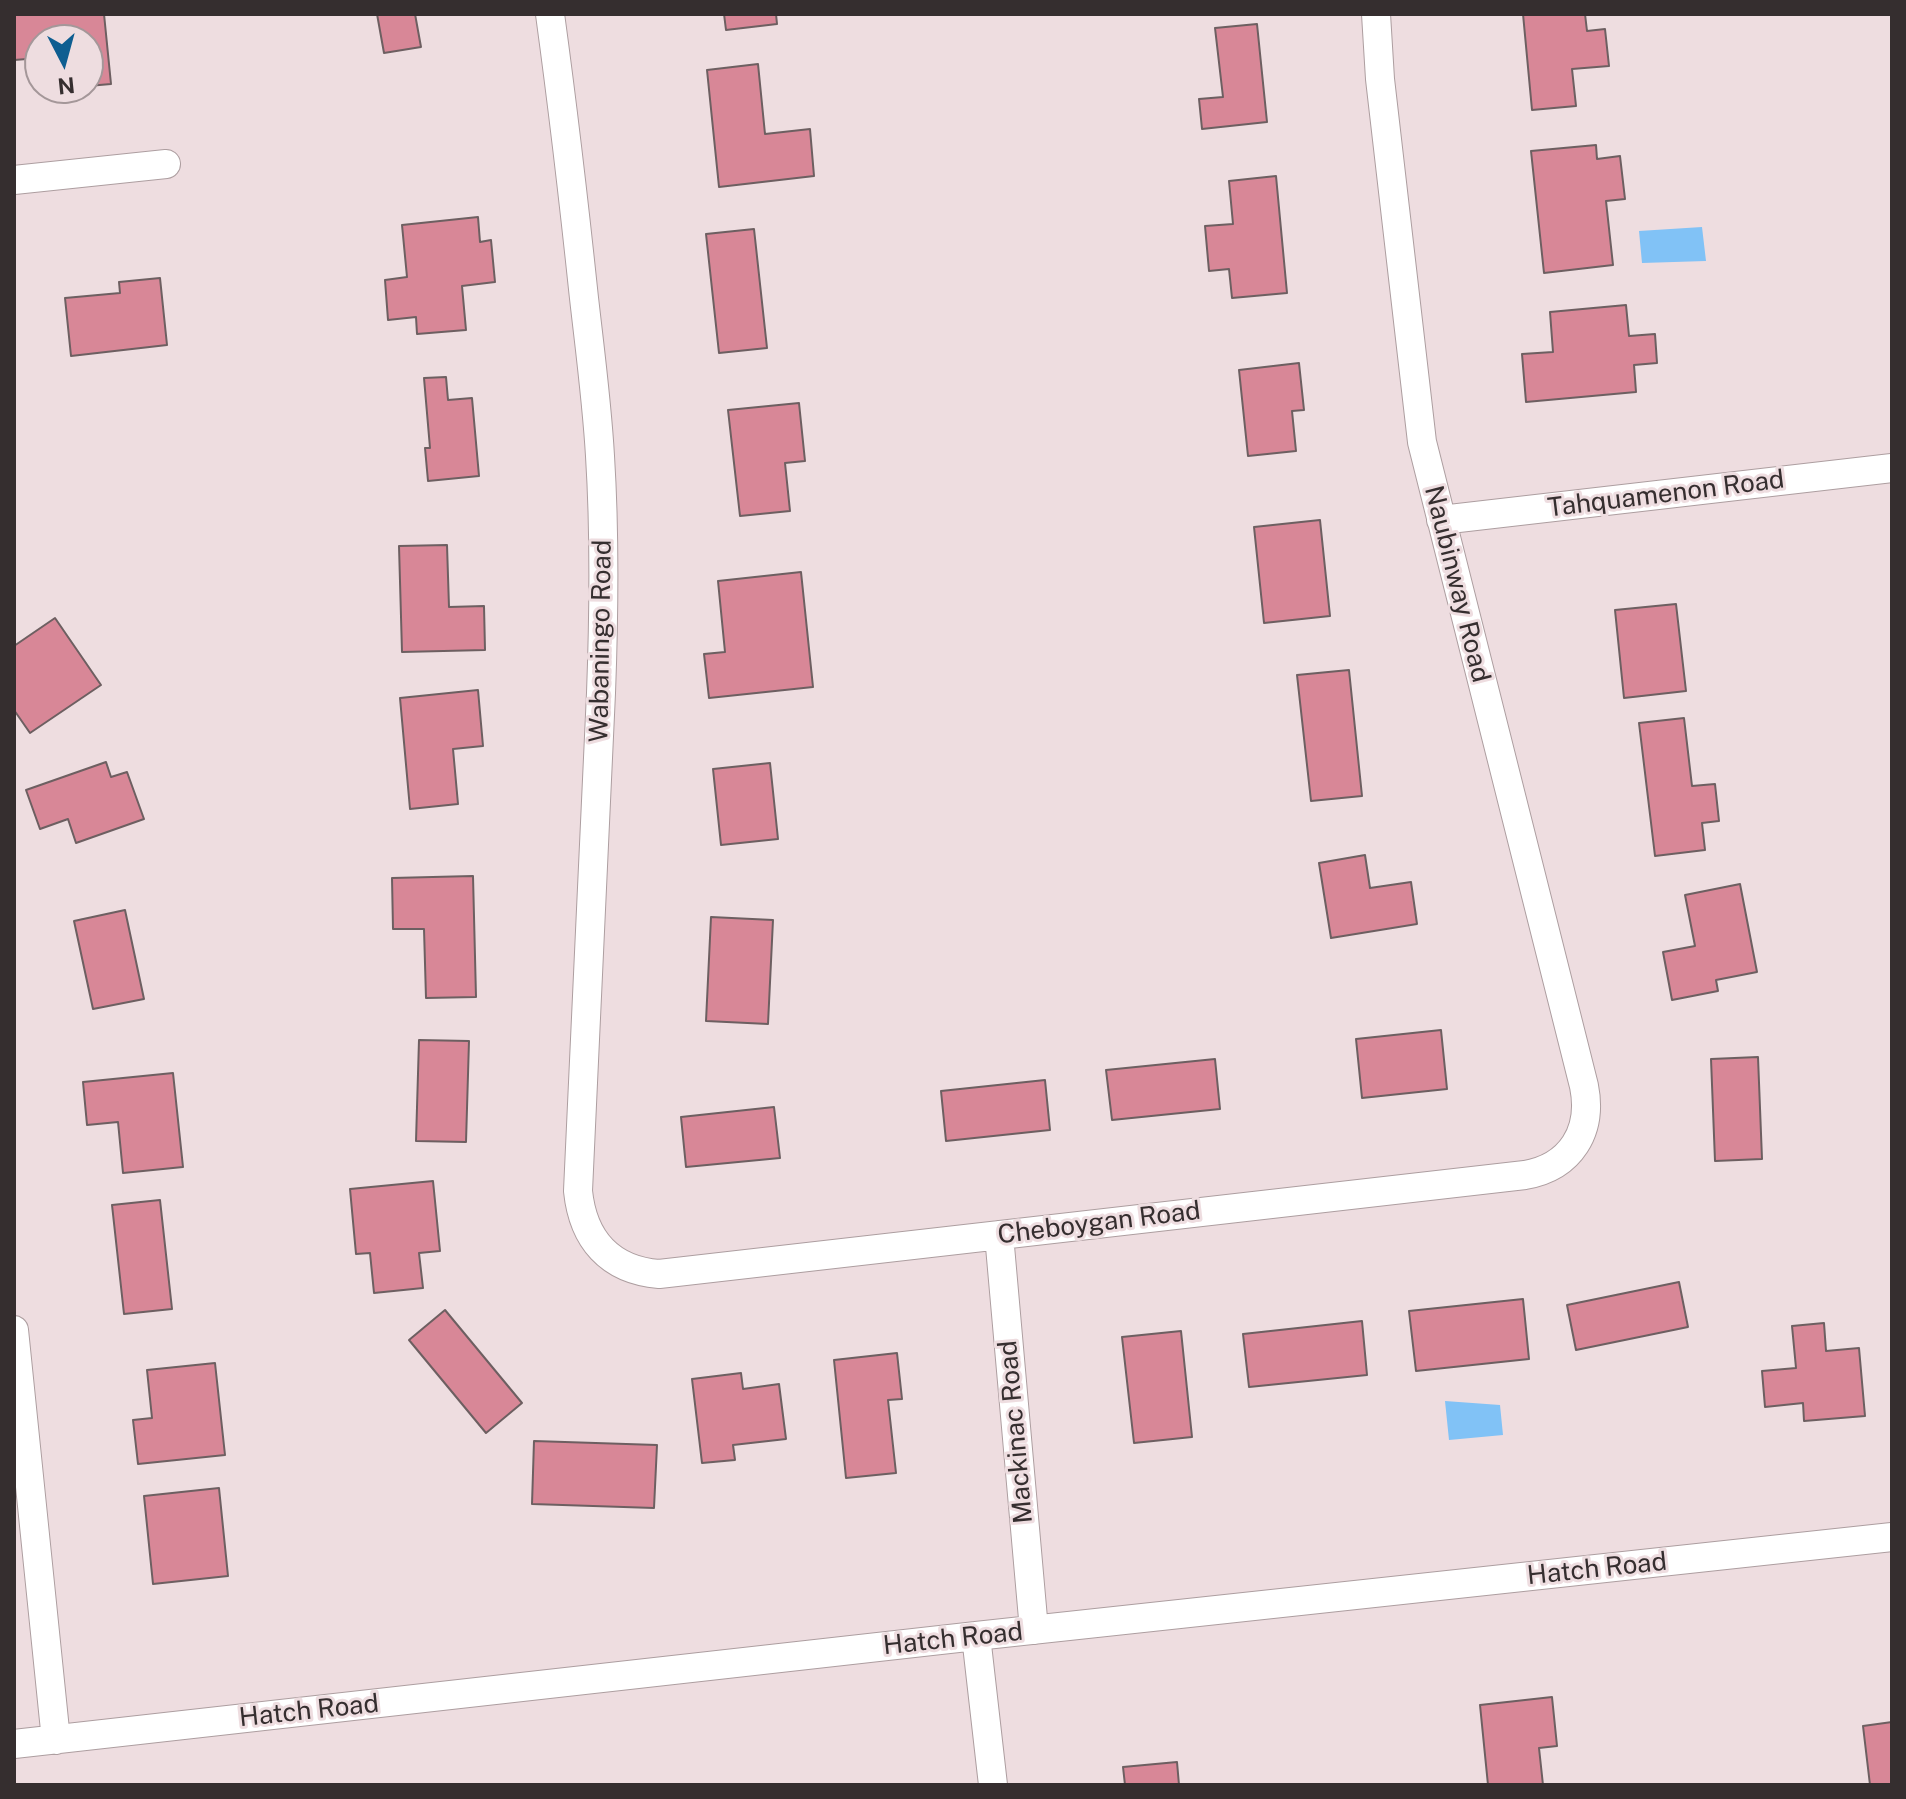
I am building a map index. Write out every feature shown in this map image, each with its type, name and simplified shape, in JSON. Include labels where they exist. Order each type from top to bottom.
[{"type":"street","name":"Wabaningo Road","points":[[550,14],[568,142],[592,373],[604,534],[601,693],[578,1191],[584,1222],[591,1237],[614,1259]]},
{"type":"street","name":"Naubinway Road","points":[[1376,14],[1380,79],[1422,442],[1587,1099],[1587,1113],[1577,1143]]},
{"type":"street","points":[[14,180],[166,164]]},
{"type":"street","name":"Tahquamenon Road","points":[[1441,520],[1892,468]]},
{"type":"street","name":"Cheboygan Road","points":[[614,1259],[632,1269],[659,1274],[1536,1173],[1567,1156],[1577,1143]]},
{"type":"street","name":"Mackinac Road","points":[[999,1235],[1034,1630]]},
{"type":"street","points":[[14,1330],[56,1740]]},
{"type":"street","name":"Hatch Road","points":[[14,1744],[1892,1537]]},
{"type":"street","points":[[976,1636],[993,1785]]},
{"type":"water","points":[[1702,227],[1706,261],[1642,263],[1639,231]]},
{"type":"water","points":[[1445,1401],[1500,1405],[1503,1435],[1449,1440]]},
{"type":"building","points":[[14,14],[104,14],[111,84],[104,85],[104,24],[24,24],[24,59],[14,60]]},
{"type":"building","points":[[377,14],[415,14],[421,47],[384,53]]},
{"type":"building","points":[[724,14],[776,14],[777,24],[726,30]]},
{"type":"building","points":[[1523,14],[1585,14],[1587,31],[1605,29],[1609,66],[1572,69],[1576,106],[1532,110]]},
{"type":"building","points":[[1257,24],[1267,122],[1202,129],[1199,99],[1223,97],[1215,28]]},
{"type":"building","points":[[758,64],[765,134],[810,129],[814,176],[719,187],[707,70]]},
{"type":"building","points":[[1596,145],[1597,159],[1620,156],[1625,199],[1606,201],[1613,265],[1544,273],[1531,151]]},
{"type":"building","points":[[1276,176],[1287,293],[1232,298],[1229,269],[1209,271],[1205,226],[1233,224],[1229,181]]},
{"type":"building","points":[[478,217],[480,242],[491,240],[495,282],[462,286],[466,330],[417,334],[416,317],[388,320],[385,280],[407,277],[402,225]]},
{"type":"building","points":[[754,229],[767,348],[719,353],[706,234]]},
{"type":"building","points":[[160,278],[167,345],[71,356],[65,298],[120,293],[119,282]]},
{"type":"building","points":[[1626,305],[1629,336],[1655,334],[1657,363],[1634,365],[1636,392],[1526,402],[1522,354],[1553,352],[1550,312]]},
{"type":"building","points":[[1299,363],[1304,410],[1292,411],[1296,451],[1248,456],[1239,370]]},
{"type":"building","points":[[446,377],[448,400],[472,398],[479,476],[428,481],[425,448],[430,448],[424,378]]},
{"type":"building","points":[[799,403],[805,461],[785,463],[790,511],[740,516],[728,410]]},
{"type":"building","points":[[1320,520],[1330,616],[1264,623],[1254,527]]},
{"type":"building","points":[[447,545],[449,607],[484,606],[485,650],[402,652],[399,546]]},
{"type":"building","points":[[801,572],[813,687],[709,698],[704,654],[725,652],[718,581]]},
{"type":"building","points":[[1676,604],[1686,691],[1624,698],[1615,610]]},
{"type":"building","points":[[55,618],[101,685],[30,733],[14,710],[14,646]]},
{"type":"building","points":[[1349,670],[1362,796],[1311,801],[1297,675]]},
{"type":"building","points":[[478,690],[483,746],[453,749],[458,804],[410,809],[400,698]]},
{"type":"building","points":[[1684,718],[1692,786],[1715,784],[1719,821],[1702,823],[1705,850],[1655,856],[1639,723]]},
{"type":"building","points":[[106,762],[111,777],[127,772],[144,819],[76,843],[68,819],[40,829],[26,790]]},
{"type":"building","points":[[770,763],[778,839],[721,845],[713,769]]},
{"type":"building","points":[[1365,855],[1370,888],[1411,882],[1417,924],[1331,938],[1319,863]]},
{"type":"building","points":[[473,876],[476,997],[426,998],[424,929],[393,929],[392,878]]},
{"type":"building","points":[[1740,884],[1757,972],[1716,980],[1718,991],[1672,1000],[1663,952],[1695,946],[1685,895]]},
{"type":"building","points":[[125,910],[144,999],[93,1009],[74,921]]},
{"type":"building","points":[[711,917],[773,920],[768,1024],[706,1021]]},
{"type":"building","points":[[1441,1030],[1447,1089],[1362,1098],[1356,1039]]},
{"type":"building","points":[[419,1040],[469,1041],[466,1142],[416,1141]]},
{"type":"building","points":[[1758,1057],[1762,1159],[1715,1161],[1711,1059]]},
{"type":"building","points":[[1215,1059],[1220,1109],[1112,1120],[1106,1070]]},
{"type":"building","points":[[173,1073],[183,1167],[123,1173],[118,1122],[87,1125],[83,1082]]},
{"type":"building","points":[[1045,1080],[1050,1130],[946,1141],[941,1091]]},
{"type":"building","points":[[774,1107],[780,1158],[686,1167],[681,1117]]},
{"type":"building","points":[[433,1181],[440,1251],[419,1253],[423,1288],[374,1293],[370,1253],[356,1254],[350,1189]]},
{"type":"building","points":[[160,1200],[172,1309],[124,1314],[112,1205]]},
{"type":"building","points":[[1679,1282],[1688,1327],[1576,1350],[1567,1305]]},
{"type":"building","points":[[1523,1299],[1529,1359],[1416,1371],[1409,1311]]},
{"type":"building","points":[[445,1310],[522,1403],[486,1433],[409,1340]]},
{"type":"building","points":[[1362,1321],[1367,1375],[1249,1387],[1243,1334]]},
{"type":"building","points":[[1824,1323],[1826,1351],[1859,1348],[1865,1416],[1804,1421],[1803,1403],[1765,1407],[1762,1371],[1796,1368],[1792,1326]]},
{"type":"building","points":[[1181,1331],[1192,1437],[1134,1443],[1122,1337]]},
{"type":"building","points":[[897,1353],[902,1399],[888,1400],[896,1473],[846,1478],[834,1360]]},
{"type":"building","points":[[215,1363],[225,1455],[138,1464],[133,1420],[152,1418],[147,1370]]},
{"type":"building","points":[[741,1373],[743,1389],[779,1384],[786,1439],[733,1445],[735,1460],[702,1463],[692,1379]]},
{"type":"building","points":[[534,1441],[657,1445],[654,1508],[532,1504]]},
{"type":"building","points":[[219,1488],[228,1576],[153,1584],[144,1496]]},
{"type":"building","points":[[1552,1697],[1557,1746],[1539,1748],[1543,1785],[1488,1785],[1480,1705]]},
{"type":"building","points":[[1892,1722],[1892,1785],[1870,1785],[1863,1726]]},
{"type":"building","points":[[1177,1762],[1179,1785],[1125,1785],[1123,1767]]}]
